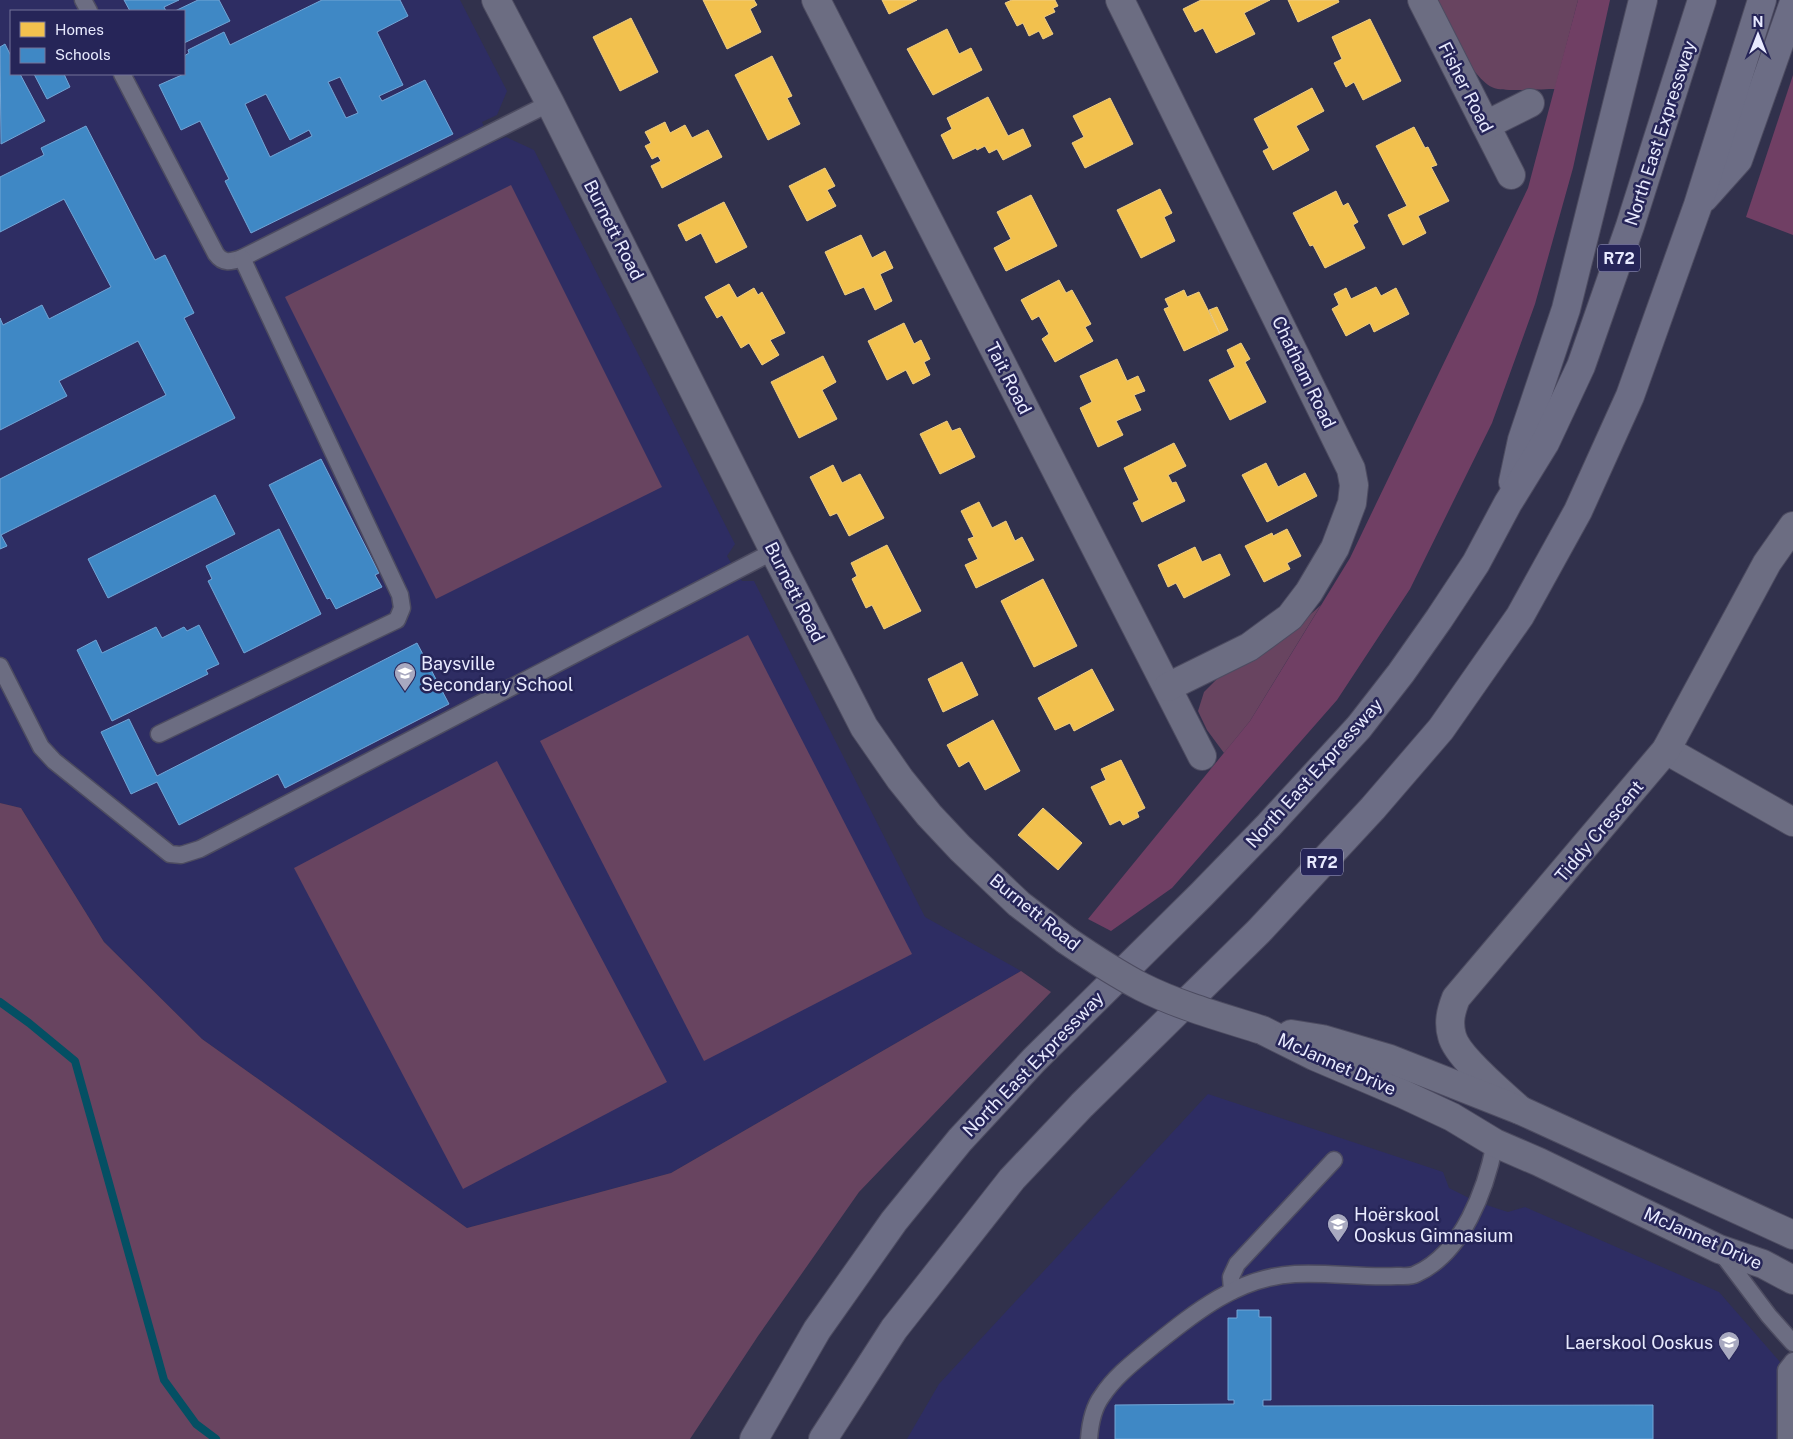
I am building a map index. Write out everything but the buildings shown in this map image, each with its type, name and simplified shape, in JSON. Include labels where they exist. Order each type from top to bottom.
[{"type":"highway","points":[[1508,503],[1522,440],[1566,309],[1643,0]]},
{"type":"highway","name":"North East Expressway","points":[[754,1439],[817,1330],[894,1221],[960,1140],[1034,1060],[1235,860],[1359,727],[1402,673],[1440,619],[1476,563],[1508,503],[1545,443],[1580,366],[1630,226],[1702,0]]},
{"type":"highway","name":"R72","points":[[823,1439],[894,1329],[1012,1180],[1082,1105],[1259,931],[1373,808],[1441,729],[1520,616],[1578,511],[1630,396],[1698,205],[1762,0]]},
{"type":"highway","points":[[1698,205],[1738,160],[1793,5]]},
{"type":"street","name":"Burnett Road","points":[[496,0],[550,103],[864,727],[900,779],[929,815],[960,848],[1019,904],[1066,940],[1104,966],[1143,988],[1191,1008],[1262,1030]]},
{"type":"street","name":"Tait Road","points":[[816,0],[1202,756]]},
{"type":"street","name":"Chatham Road","points":[[1120,0],[1351,469],[1354,485],[1352,503],[1335,548],[1309,592],[1290,617],[1249,647],[1168,687]]},
{"type":"street","name":"Fisher Road","points":[[1422,0],[1511,175]]},
{"type":"street","points":[[1486,125],[1530,103]]},
{"type":"street","name":"Tiddy Crescent","points":[[1522,1111],[1464,1056],[1452,1037],[1450,1014],[1456,998],[1666,750],[1767,563],[1793,526]]},
{"type":"street","points":[[1666,750],[1793,822]]},
{"type":"street","name":"McJannet Drive","points":[[1262,1030],[1322,1039],[1390,1059],[1522,1111],[1793,1235]]},
{"type":"street","name":"McJannet Drive","points":[[1262,1030],[1314,1056],[1452,1117],[1495,1143],[1539,1162],[1719,1249],[1763,1264],[1793,1280]]},
{"type":"street","points":[[1438,1079],[1457,1097],[1478,1110],[1488,1120],[1495,1130],[1495,1143]]},
{"type":"lane","points":[[123,75],[216,254],[220,260],[227,262],[242,258],[550,103]]},
{"type":"lane","points":[[160,734],[397,620],[402,608],[400,595],[242,258]]},
{"type":"lane","points":[[0,666],[41,747],[54,761],[170,854],[181,855],[208,844],[774,551]]},
{"type":"lane","points":[[1089,1439],[1092,1417],[1101,1397],[1125,1369],[1192,1314],[1222,1295],[1252,1282],[1294,1274],[1378,1277],[1414,1275],[1433,1264],[1448,1249],[1478,1202],[1491,1165],[1495,1143]]},
{"type":"lane","points":[[1232,1291],[1231,1277],[1237,1264],[1334,1160]]},
{"type":"lane","points":[[1719,1249],[1769,1316],[1793,1343]]},
{"type":"lane","points":[[1786,1439],[1786,1370],[1793,1361]]},
{"type":"shaded area","name":"Baysville Secondary School","points":[[0,0],[460,0],[507,91],[497,115],[482,122],[491,143],[506,137],[534,150],[735,544],[727,556],[742,581],[754,581],[925,917],[1021,971],[671,1173],[467,1228],[202,1039],[104,942],[21,808],[0,803]]},
{"type":"shaded area","points":[[1435,0],[1578,0],[1555,89],[1506,90],[1494,88],[1486,83],[1477,74],[1460,49]]},
{"type":"shaded area","points":[[1578,0],[1610,0],[1573,168],[1535,304],[1492,423],[1410,589],[1337,700],[1172,888],[1111,931],[1088,919],[1250,721],[1350,558],[1528,188]]},
{"type":"shaded area","points":[[1793,75],[1793,235],[1746,217]]},
{"type":"shaded area","points":[[511,185],[662,487],[436,599],[285,297]]},
{"type":"shaded area","points":[[1321,605],[1250,721],[1224,753],[1207,730],[1198,711],[1204,692],[1221,675],[1277,644]]},
{"type":"shaded area","points":[[748,635],[912,954],[704,1061],[540,741]]},
{"type":"shaded area","points":[[497,761],[667,1082],[463,1189],[294,868]]},
{"type":"shaded area","points":[[0,803],[21,808],[104,942],[202,1039],[467,1228],[671,1173],[1021,971],[1051,992],[859,1192],[758,1336],[690,1439],[0,1439]]},
{"type":"shaded area","name":"Hoërskool Ooskus Gimnasium","points":[[1208,1094],[1443,1172],[1449,1188],[1477,1202],[1508,1212],[1525,1207],[1719,1292],[1793,1377],[1793,1439],[907,1439],[939,1384]]},
{"type":"waterway","points":[[0,1002],[75,1061],[164,1380],[196,1424],[216,1439]]},
{"type":"place","name":"Baysville Secondary School","points":[[405,692]]},
{"type":"place","name":"Hoërskool Ooskus Gimnasium","points":[[1338,1243]]},
{"type":"place","name":"Laerskool Ooskus","points":[[1729,1361]]}]
